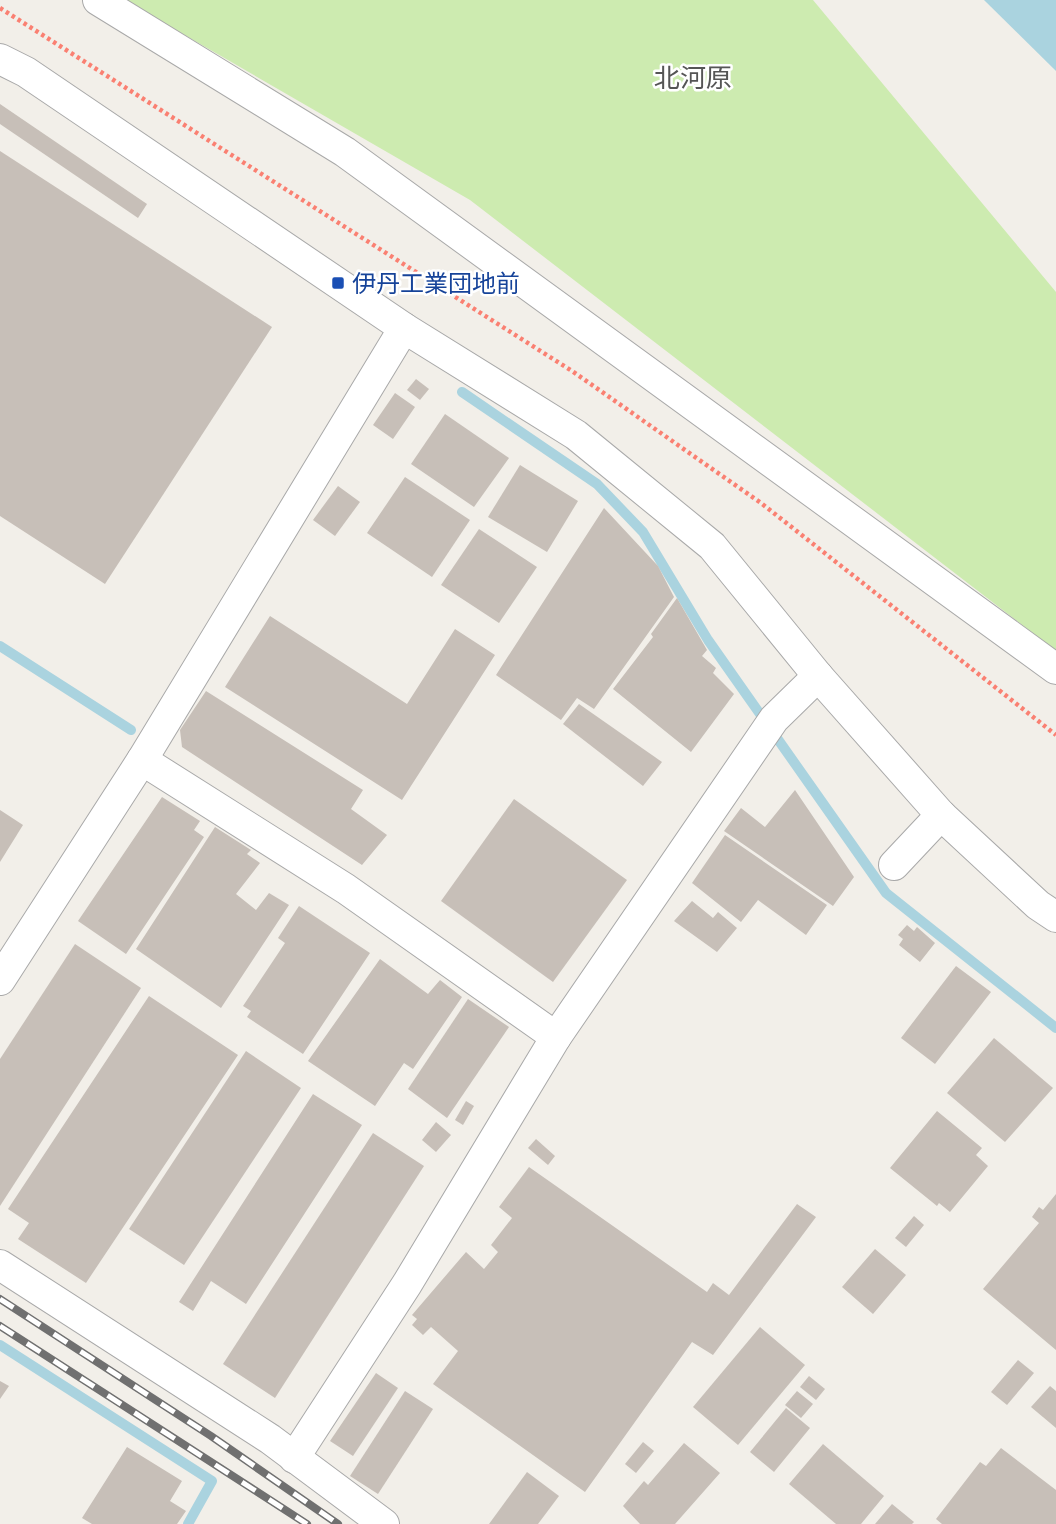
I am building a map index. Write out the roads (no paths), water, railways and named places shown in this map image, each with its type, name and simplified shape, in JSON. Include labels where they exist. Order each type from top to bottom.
[{"type":"street","points":[[98,0],[345,152],[1056,669]]},
{"type":"street","points":[[0,58],[26,72],[404,328],[576,435],[712,546],[818,676],[941,815],[1038,905],[1056,916]]},
{"type":"street","points":[[0,980],[142,760],[404,328]]},
{"type":"street","points":[[294,1458],[407,1284],[556,1037],[774,719],[818,676]]},
{"type":"street","points":[[142,760],[346,889],[556,1037]]},
{"type":"street","points":[[894,865],[941,815]]},
{"type":"street","points":[[0,1265],[270,1439],[384,1524]]},
{"type":"water","points":[[984,0],[1056,0],[1056,71]]},
{"type":"waterway","points":[[462,392],[597,484],[643,532],[708,640],[886,893],[1056,1028]]},
{"type":"waterway","points":[[0,646],[131,730]]},
{"type":"waterway","points":[[0,1345],[212,1481],[188,1524]]},
{"type":"railway","points":[[0,1299],[211,1436],[338,1524]]},
{"type":"railway","points":[[0,1326],[307,1524]]},
{"type":"place","name":"伊丹工業団地前","points":[[338,283]]},
{"type":"district","name":"北河原","points":[[693,78]]}]
